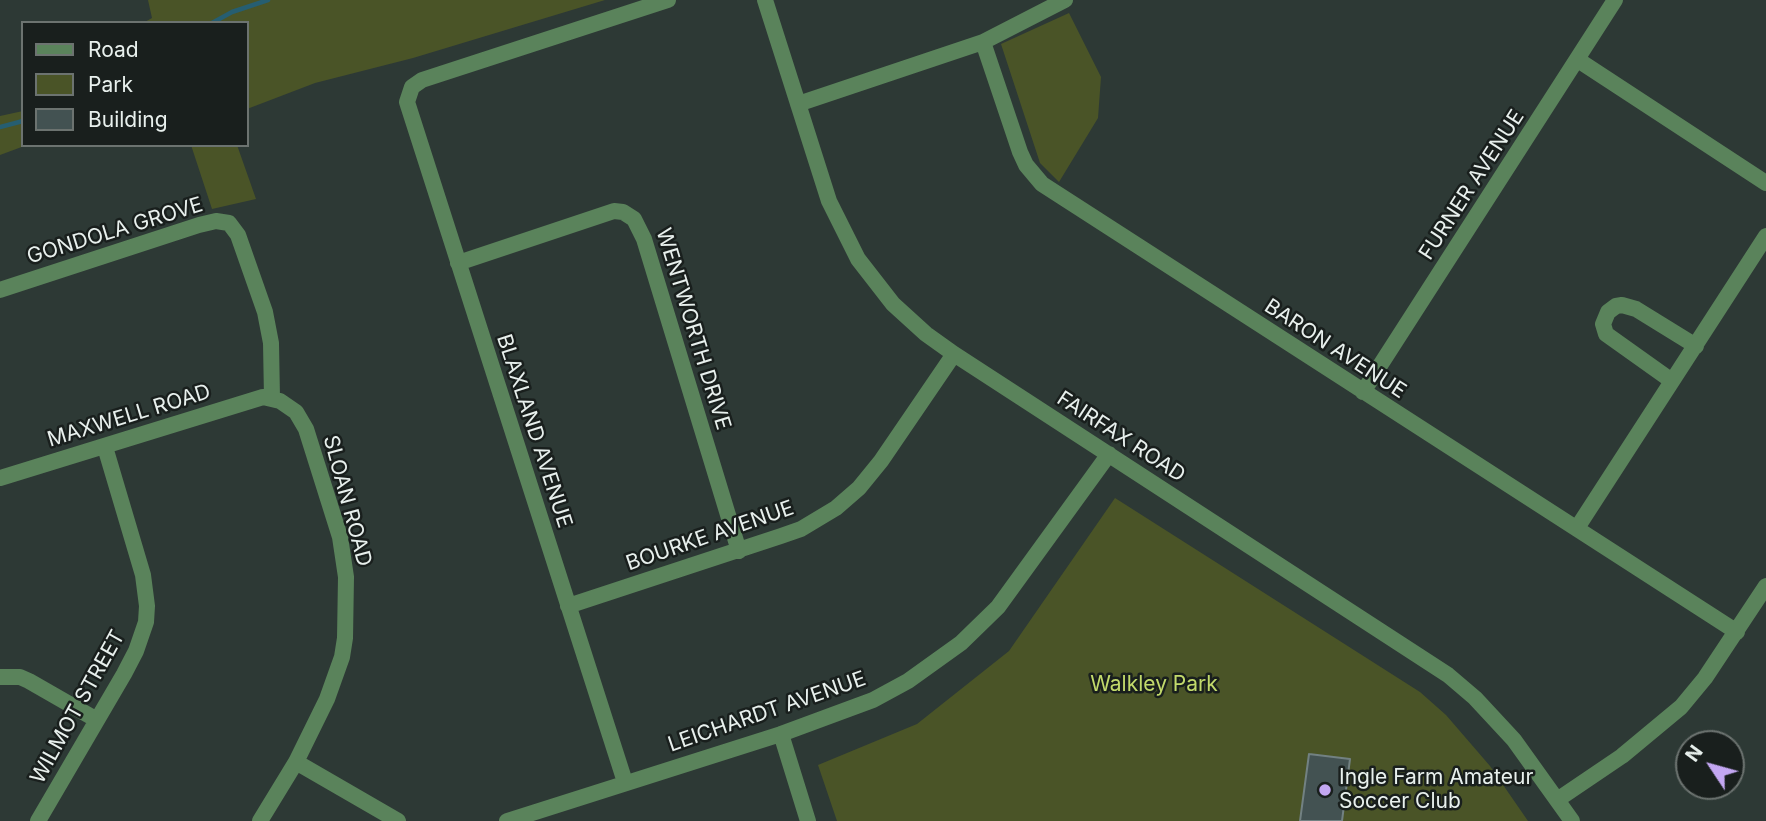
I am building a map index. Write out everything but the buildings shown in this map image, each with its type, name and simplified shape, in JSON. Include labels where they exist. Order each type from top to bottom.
[{"type":"street","name":"BLAXLAND AVENUE","points":[[625,782],[408,109],[409,92],[417,83],[432,76],[668,0]]},
{"type":"street","name":"FAIRFAX ROAD","points":[[765,0],[830,201],[858,259],[893,304],[926,334],[954,354],[1448,676],[1500,723],[1572,821]]},
{"type":"street","points":[[798,104],[983,42],[1065,0]]},
{"type":"street","name":"FURNER AVENUE","points":[[1363,392],[1615,0]]},
{"type":"street","name":"BARON AVENUE","points":[[983,42],[1020,152],[1026,165],[1042,184],[1737,632]]},
{"type":"street","points":[[1578,60],[1766,183]]},
{"type":"street","name":"WENTWORTH DRIVE","points":[[458,262],[614,211],[623,212],[634,219],[644,239],[739,551]]},
{"type":"street","name":"GONDOLA GROVE","points":[[0,290],[199,225],[216,221],[229,223],[238,235],[265,312],[271,343],[272,398]]},
{"type":"street","points":[[1577,528],[1766,236]]},
{"type":"street","points":[[1672,381],[1606,334],[1603,324],[1608,312],[1622,305],[1636,309],[1696,346]]},
{"type":"street","name":"BOURKE AVENUE","points":[[568,606],[739,551],[801,528],[836,508],[881,461],[954,354]]},
{"type":"street","name":"MAXWELL ROAD","points":[[0,478],[242,403],[264,397],[272,398]]},
{"type":"street","name":"SLOAN ROAD","points":[[260,821],[296,762],[327,699],[342,657],[346,618],[346,577],[340,537],[306,429],[296,412],[272,398]]},
{"type":"street","name":"WILMOT STREET","points":[[38,821],[136,651],[146,622],[147,606],[139,557],[105,447]]},
{"type":"street","name":"LEICHARDT AVENUE","points":[[507,821],[781,734],[873,700],[908,681],[983,624],[1018,582],[1109,454]]},
{"type":"street","points":[[1557,800],[1622,756],[1671,718],[1693,693],[1737,632],[1766,586]]},
{"type":"street","points":[[0,677],[20,677],[97,720]]},
{"type":"street","points":[[781,734],[808,821]]},
{"type":"street","points":[[296,762],[398,821]]},
{"type":"green space","points":[[148,0],[605,0],[413,58],[315,83],[248,109],[248,21],[147,21],[152,18]]},
{"type":"green space","points":[[1069,13],[1101,77],[1098,118],[1059,182],[1040,163],[1001,44]]},
{"type":"green space","points":[[21,111],[22,147],[0,155],[0,116]]},
{"type":"green space","points":[[192,147],[238,147],[256,199],[212,209]]},
{"type":"green space","name":"Walkley Park","points":[[1115,498],[1420,692],[1446,715],[1490,766],[1528,821],[837,821],[818,765],[917,724],[1009,651]]},
{"type":"waterway","points":[[216,21],[232,12],[268,0]]},
{"type":"waterway","points":[[0,127],[21,122]]},
{"type":"place","name":"Ingle Farm Amateur Soccer Club","points":[[1325,790]]}]
